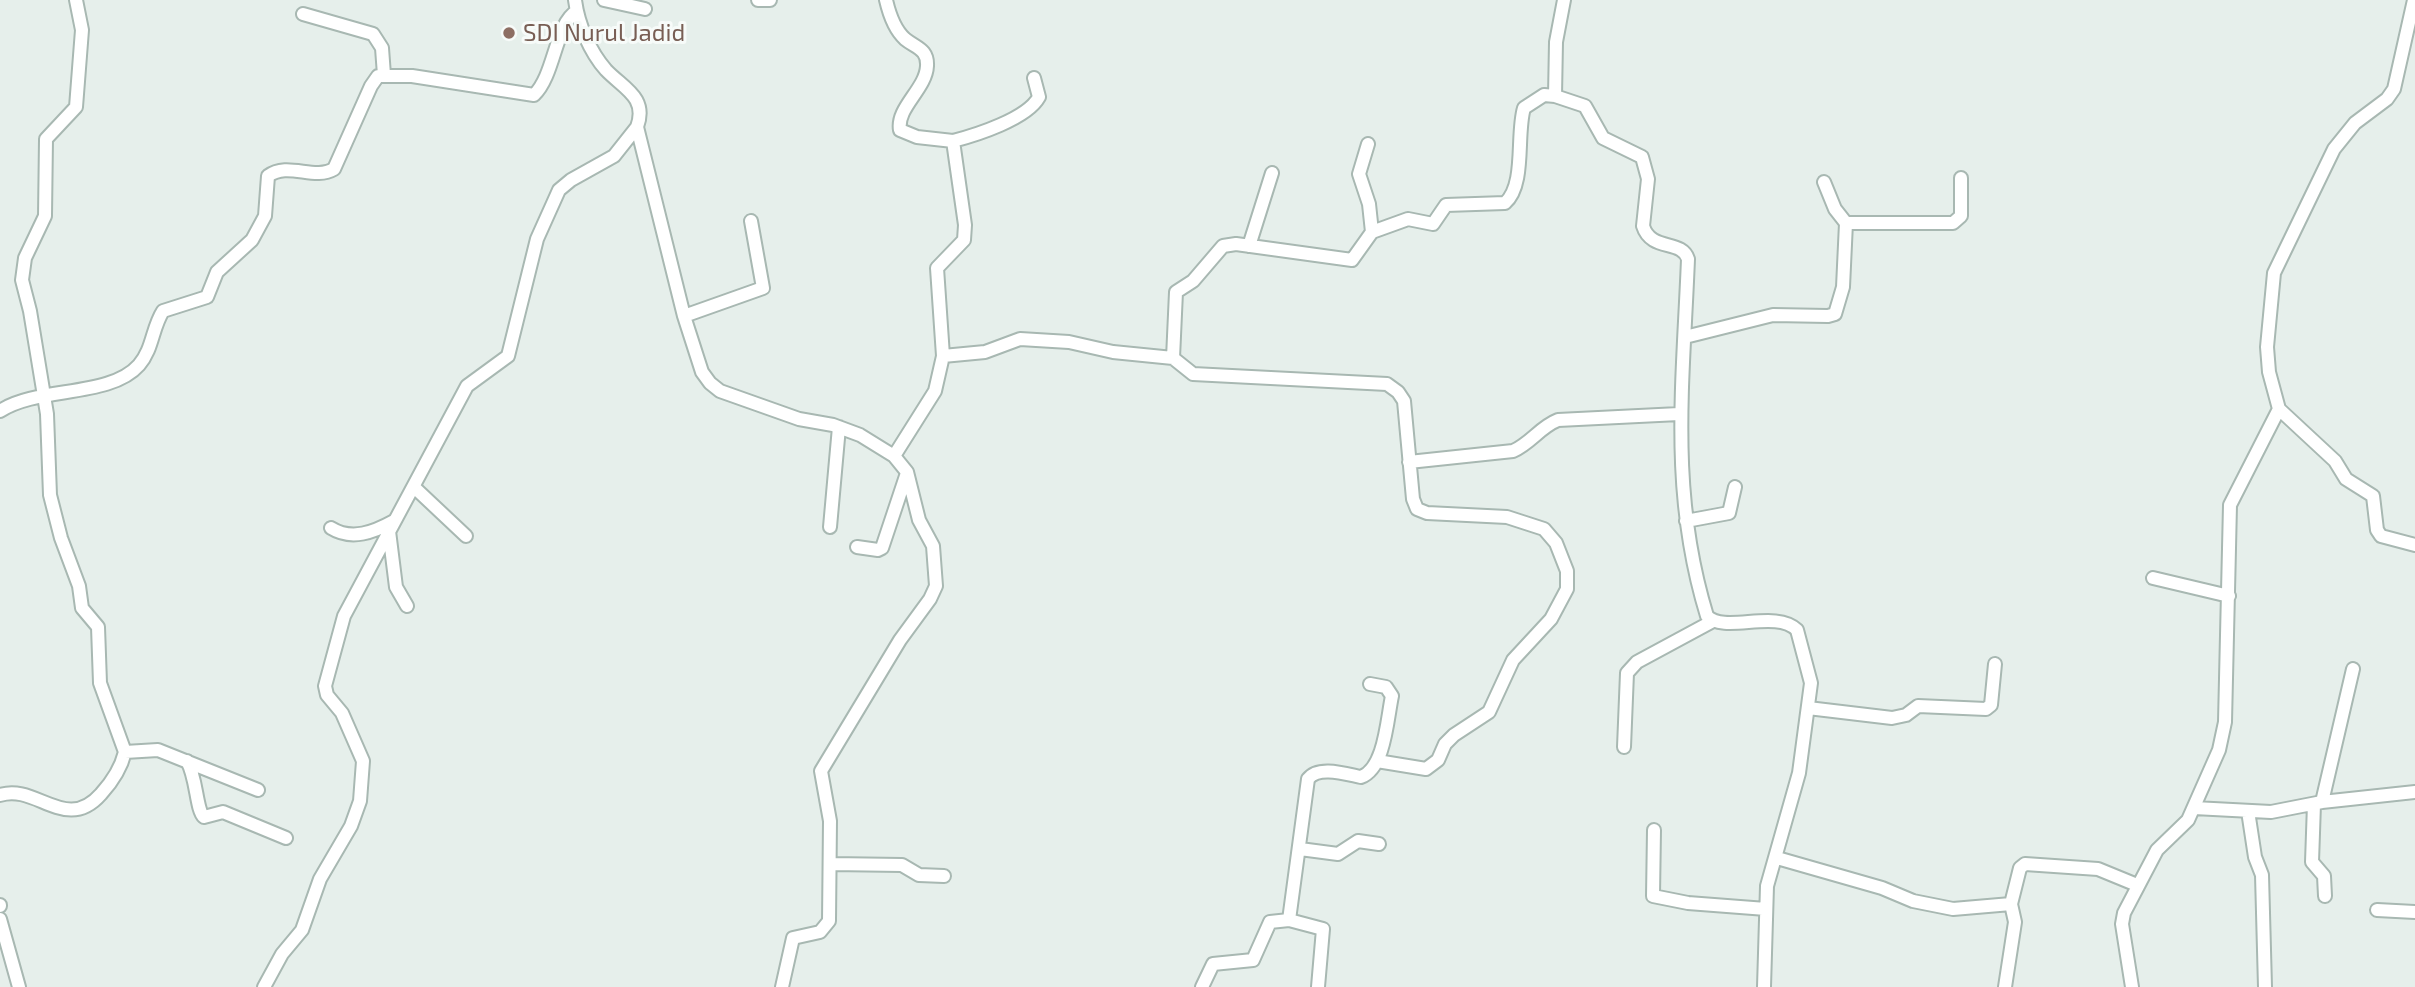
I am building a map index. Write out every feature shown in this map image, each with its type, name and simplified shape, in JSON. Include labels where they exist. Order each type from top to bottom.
[{"type":"street","points":[[0,795],[9,792],[52,806],[72,810],[86,808],[110,783],[125,752],[100,683],[98,628],[82,608],[79,586],[61,538],[50,495],[50,446],[45,395],[22,269],[45,216],[46,139],[76,107],[82,30],[76,0]]},
{"type":"street","points":[[604,0],[645,9]]},
{"type":"street","points":[[758,0],[770,0]]},
{"type":"street","points":[[886,0],[895,25],[905,39],[919,46],[927,60],[925,78],[905,110],[900,130],[917,137],[953,141],[983,134],[1032,105],[1039,97],[1034,78]]},
{"type":"street","points":[[1555,96],[1556,42],[1564,0]]},
{"type":"street","points":[[2414,0],[2408,50],[2393,89],[2373,112],[2355,123],[2334,149],[2274,273],[2267,347],[2269,372],[2278,409],[2335,461],[2346,480],[2373,496],[2377,530],[2381,536],[2415,545]]},
{"type":"street","points":[[0,411],[45,395],[112,382],[130,374],[151,347],[163,311],[207,298],[217,272],[252,240],[265,216],[268,176],[274,171],[291,170],[320,174],[334,169],[378,76],[412,76],[534,95],[549,72],[566,23],[576,6]]},
{"type":"street","points":[[264,987],[282,954],[302,930],[320,879],[351,827],[360,802],[363,761],[342,713],[325,686],[344,616],[415,488],[467,386],[508,356],[537,239],[559,190],[571,180],[614,156],[637,127],[640,119],[637,99],[598,58],[576,6]]},
{"type":"street","points":[[303,14],[373,34],[382,48],[384,75]]},
{"type":"street","points":[[1173,358],[1176,292],[1193,281],[1223,246],[1250,246],[1352,260],[1372,232],[1408,219],[1433,224],[1446,205],[1505,203],[1515,185],[1518,127],[1524,108],[1544,95],[1585,106],[1603,138],[1640,155],[1644,160],[1648,179],[1643,219],[1645,234],[1651,241],[1682,250],[1688,259],[1679,414],[1686,521],[1702,598],[1707,616],[1713,621]]},
{"type":"street","points":[[637,127],[684,316],[702,372],[720,391],[799,419],[839,427],[860,435],[894,456],[907,472],[919,520],[933,546],[936,586],[825,760],[821,782],[830,821],[829,921],[820,932],[793,938],[782,987]]},
{"type":"street","points":[[894,456],[933,396],[943,356],[937,268],[942,260],[960,246],[964,233],[953,141]]},
{"type":"street","points":[[1368,144],[1359,174],[1369,204],[1372,232]]},
{"type":"street","points":[[1250,246],[1272,173]]},
{"type":"street","points":[[1846,223],[1953,223],[1961,216],[1961,178]]},
{"type":"street","points":[[1685,337],[1773,315],[1835,314],[1843,287],[1846,223],[1835,209],[1824,182]]},
{"type":"street","points":[[684,316],[763,288],[751,221]]},
{"type":"street","points":[[943,356],[985,352],[1020,339],[1069,342],[1113,352],[1173,358],[1193,374],[1387,384],[1398,392],[1404,401],[1413,499],[1417,509],[1427,513],[1507,517],[1544,529],[1556,543],[1567,571],[1567,589],[1551,619],[1513,660],[1489,712],[1445,744],[1432,766],[1420,770],[1377,761]]},
{"type":"street","points":[[2132,987],[2122,924],[2137,885],[2157,850],[2188,820],[2223,735],[2230,505],[2278,409]]},
{"type":"street","points":[[1409,462],[1513,451],[1526,445],[1542,429],[1558,420],[1679,414]]},
{"type":"street","points":[[830,527],[839,427]]},
{"type":"street","points":[[857,547],[878,550],[882,548],[907,472]]},
{"type":"street","points":[[1686,521],[1729,513],[1735,487]]},
{"type":"street","points":[[415,488],[466,536]]},
{"type":"street","points":[[331,528],[351,536],[392,526]]},
{"type":"street","points":[[392,526],[396,587],[407,606]]},
{"type":"street","points":[[2153,578],[2229,596]]},
{"type":"street","points":[[1624,747],[1627,673],[1631,666],[1713,621],[1760,621],[1787,623],[1795,627],[1809,670],[1808,708],[1799,773],[1767,886],[1764,987]]},
{"type":"street","points":[[1808,708],[1892,718],[1906,715],[1918,706],[1986,709],[1991,705],[1995,664]]},
{"type":"street","points":[[2325,896],[2324,876],[2312,862],[2318,803],[2353,669]]},
{"type":"street","points":[[1289,920],[1309,776],[1320,771],[1361,777],[1367,775],[1377,761],[1392,696],[1386,687],[1370,684]]},
{"type":"street","points":[[125,752],[158,750],[258,790]]},
{"type":"street","points":[[187,761],[194,773],[199,812],[204,817],[223,812],[286,838]]},
{"type":"street","points":[[2194,808],[2271,812],[2318,803],[2415,792]]},
{"type":"street","points":[[2248,811],[2255,857],[2262,876],[2265,987]]},
{"type":"street","points":[[1654,830],[1653,896],[1688,903],[1766,909]]},
{"type":"street","points":[[1300,849],[1338,854],[1358,841],[1379,844]]},
{"type":"street","points":[[1777,858],[1871,884],[1913,901],[1954,909],[2011,904]]},
{"type":"street","points":[[831,864],[902,865],[919,875],[944,876]]},
{"type":"street","points":[[2006,987],[2015,922],[2011,904],[2020,869],[2025,864],[2098,869],[2137,885]]},
{"type":"street","points":[[2377,910],[2415,912]]},
{"type":"street","points":[[0,919],[19,987]]},
{"type":"street","points":[[1202,987],[1213,964],[1250,962],[1256,955],[1268,923],[1289,920],[1321,927],[1324,931],[1318,987]]},
{"type":"place","name":"SDI Nurul Jadid","points":[[509,33]]}]
